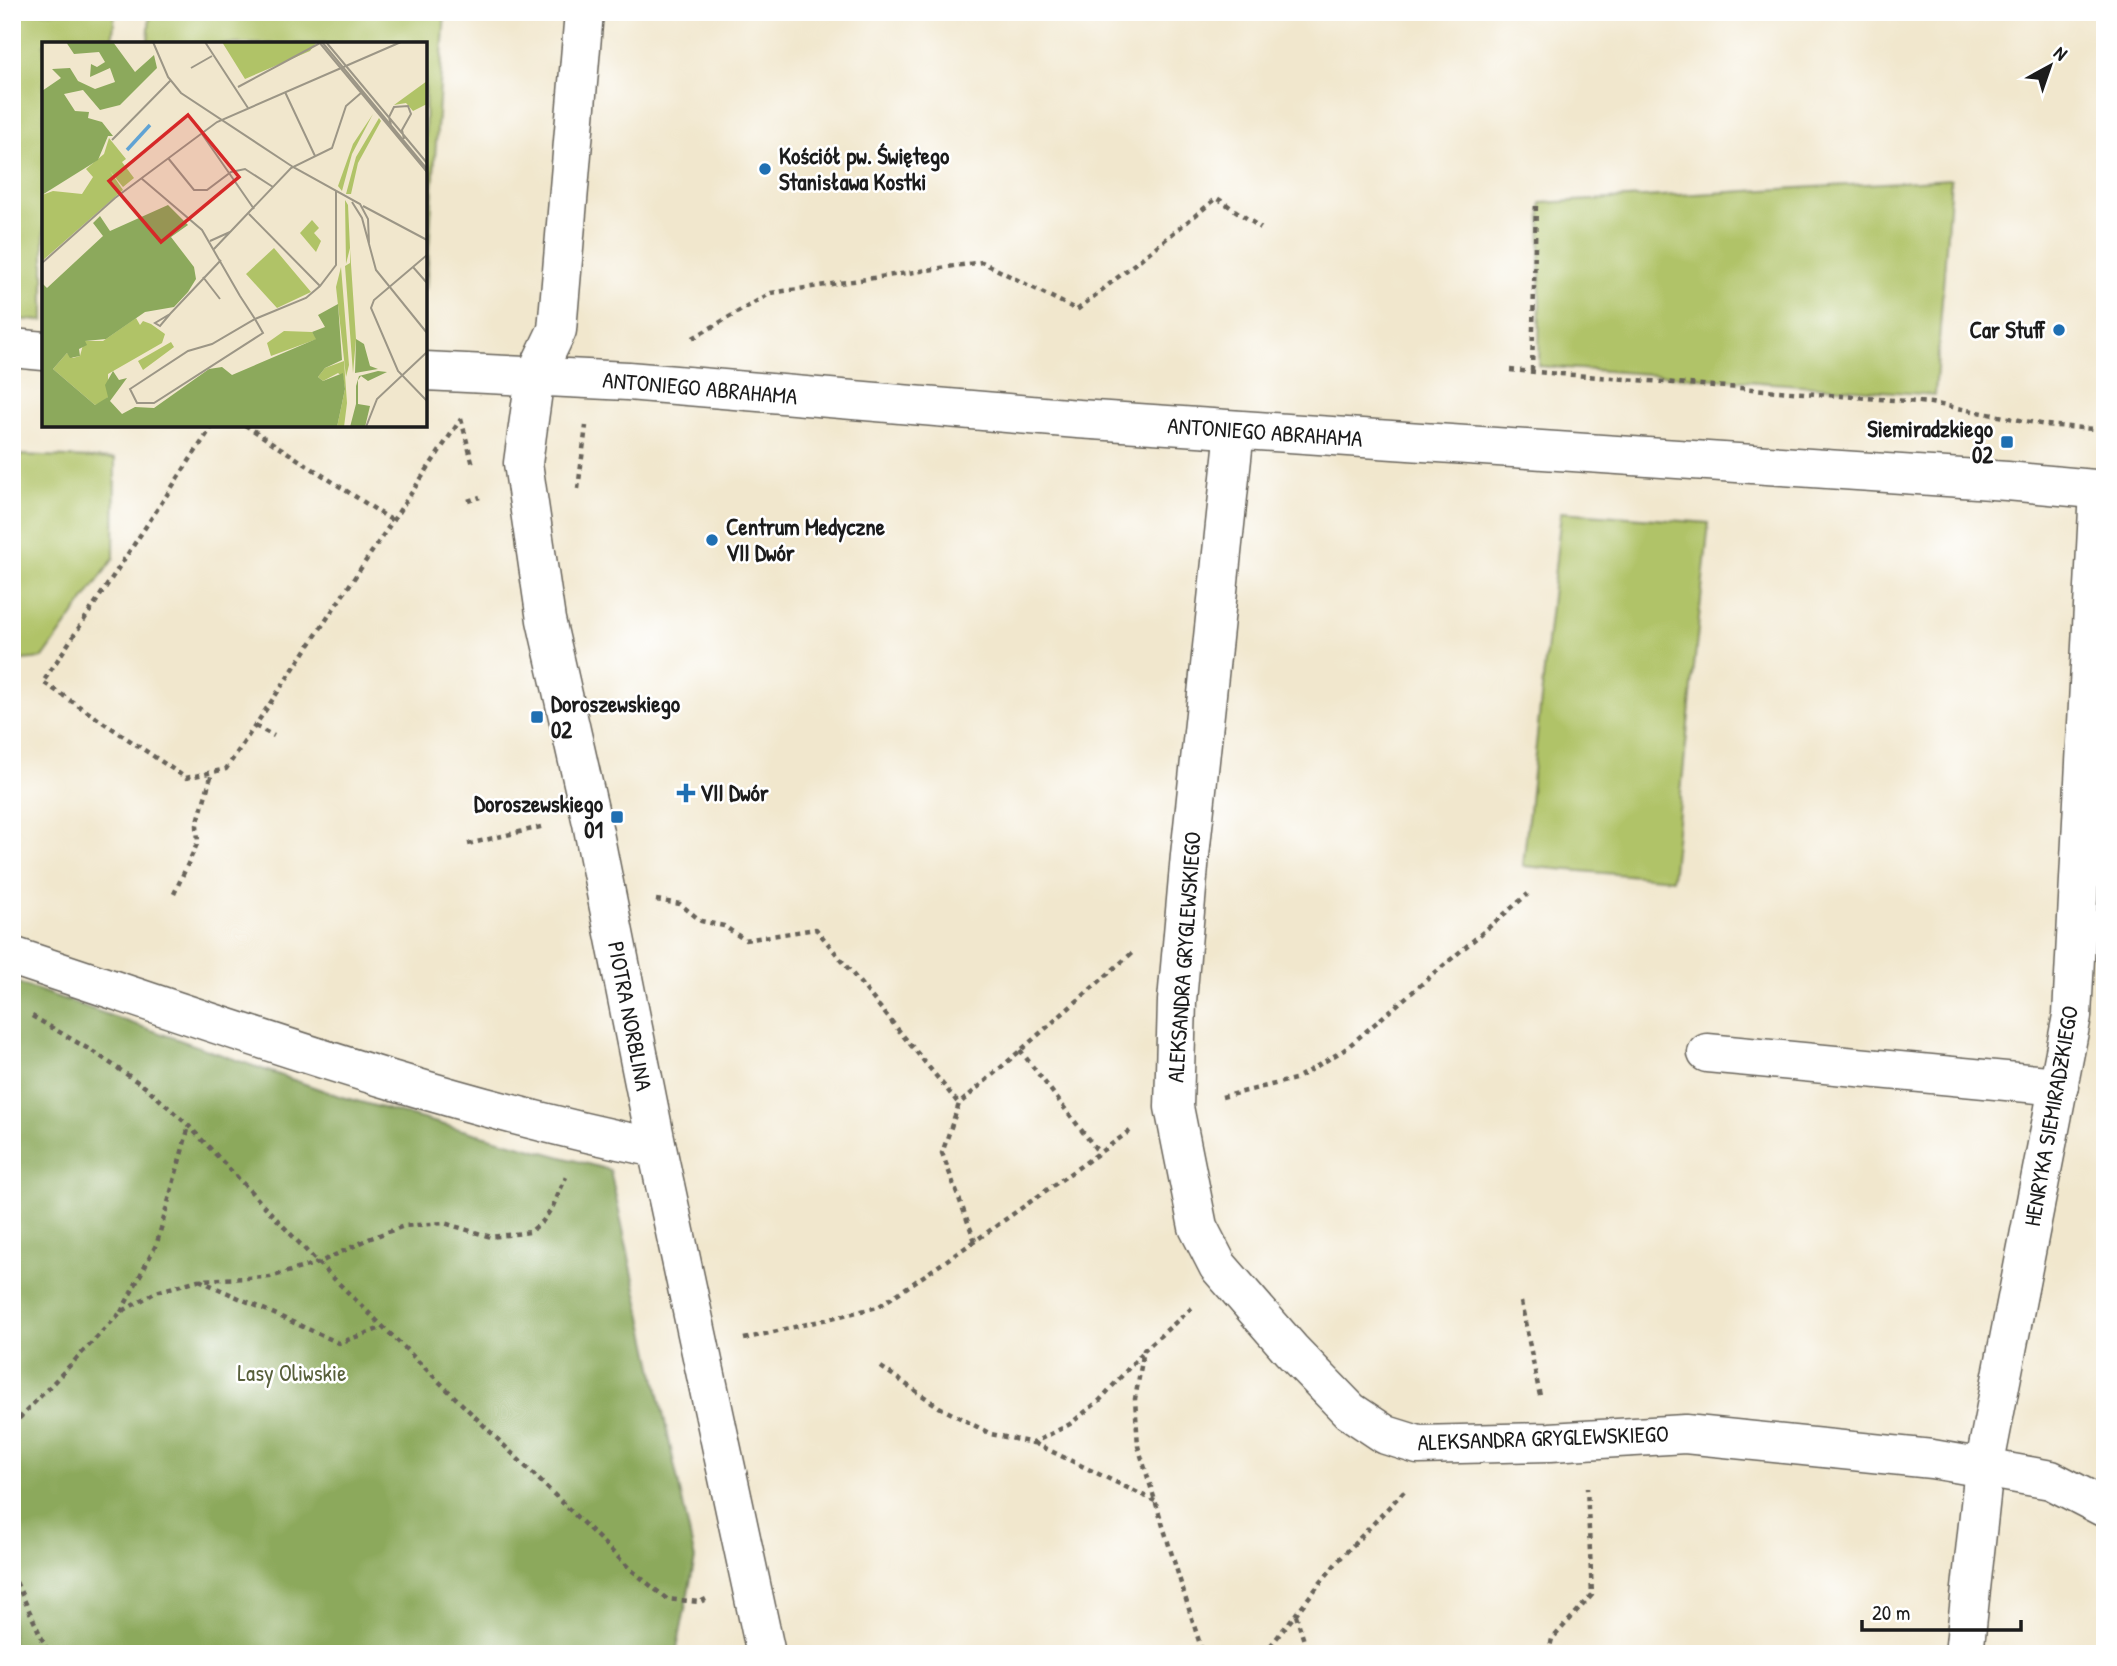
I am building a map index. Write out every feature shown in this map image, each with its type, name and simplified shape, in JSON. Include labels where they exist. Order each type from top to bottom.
[{"type":"street","name":"PIOTRA NORBLINA","points":[[584,12],[557,330],[535,376],[523,463],[546,620],[592,823],[657,1149],[766,1654]]},
{"type":"street","points":[[12,348],[42,351]]},
{"type":"street","name":"ANTONIEGO ABRAHAMA","points":[[427,371],[628,382],[1235,430],[2007,481],[2102,490]]},
{"type":"street","name":"ALEKSANDRA GRYGLEWSKIEGO","points":[[1235,430],[1189,855],[1177,1001],[1174,1107],[1198,1227],[1227,1278],[1350,1411],[1386,1435],[1418,1446],[1685,1434],[1984,1468],[2051,1480],[2105,1508]]},
{"type":"street","name":"HENRYKA SIEMIRADZKIEGO","points":[[1964,1654],[1984,1468],[2072,1016],[2102,490]]},
{"type":"street","points":[[12,956],[406,1086],[657,1149]]},
{"type":"street","points":[[1707,1053],[2059,1086]]},
{"type":"path","points":[[688,341],[771,293],[982,262],[1077,310],[1217,198],[1261,228]]},
{"type":"path","points":[[1532,371],[1536,203]]},
{"type":"path","points":[[1510,370],[1931,403],[2046,425],[2105,430]]},
{"type":"path","points":[[212,427],[43,682],[186,778],[226,769],[461,419]]},
{"type":"path","points":[[577,495],[586,426]]},
{"type":"path","points":[[247,427],[393,521]]},
{"type":"path","points":[[468,501],[481,497]]},
{"type":"path","points":[[255,726],[274,736]]},
{"type":"path","points":[[174,894],[198,842],[197,825],[212,773]]},
{"type":"path","points":[[468,844],[546,825]]},
{"type":"path","points":[[701,1349],[878,1307],[1155,1113],[1295,1079],[1312,1070],[1344,1050],[1528,894]]},
{"type":"path","points":[[644,898],[680,904],[701,920],[724,926],[745,940],[816,929],[959,1104]]},
{"type":"path","points":[[975,1241],[942,1153],[959,1104],[1133,952]]},
{"type":"path","points":[[24,1012],[97,1054],[148,1089],[189,1126],[318,1263],[629,1568],[667,1599],[699,1602],[711,1596]]},
{"type":"path","points":[[1020,1050],[1099,1153]]},
{"type":"path","points":[[12,1426],[121,1312],[157,1243],[189,1126]]},
{"type":"path","points":[[121,1312],[156,1292],[198,1280],[270,1277],[318,1263],[404,1226],[444,1223],[491,1237],[530,1232],[543,1221],[553,1206],[577,1152],[590,1134]]},
{"type":"path","points":[[1033,1443],[1070,1424],[1100,1401],[1144,1350],[1227,1278]]},
{"type":"path","points":[[198,1280],[339,1343],[384,1328]]},
{"type":"path","points":[[1521,1302],[1550,1442]]},
{"type":"path","points":[[1144,1350],[1135,1399],[1138,1446],[1203,1654]]},
{"type":"path","points":[[881,1367],[939,1407],[991,1434],[1033,1443],[1156,1502]]},
{"type":"path","points":[[1548,1654],[1552,1639],[1592,1595],[1587,1479]]},
{"type":"path","points":[[1264,1654],[1337,1562],[1412,1483]]},
{"type":"path","points":[[12,1573],[49,1654]]},
{"type":"path","points":[[1296,1615],[1308,1654]]},
{"type":"green space","points":[[12,12],[115,12],[112,42],[42,42],[42,321],[12,319]]},
{"type":"green space","points":[[150,12],[445,12],[427,275],[427,42],[148,42]]},
{"type":"green space","points":[[1951,179],[1935,395],[1539,366],[1541,203]]},
{"type":"green space","points":[[20,455],[115,459],[114,558],[43,658],[12,661],[12,518],[16,518]]},
{"type":"green space","points":[[1561,512],[1709,523],[1672,879],[1523,866]]},
{"type":"green space","name":"Lasy Oliwskie","points":[[12,981],[342,1097],[610,1170],[695,1559],[676,1654],[12,1654]]},
{"type":"place","name":"Kościół pw. Świętego Stanisława Kostki","points":[[765,169]]},
{"type":"place","name":"Car Stuff","points":[[2059,330]]},
{"type":"place","name":"Siemiradzkiego 02","points":[[2007,442]]},
{"type":"place","name":"Centrum Medyczne VII Dwór","points":[[712,540]]},
{"type":"place","name":"Doroszewskiego 02","points":[[537,717]]},
{"type":"place","name":"VII Dwór","points":[[686,793]]},
{"type":"place","name":"Doroszewskiego 01","points":[[617,817]]}]
